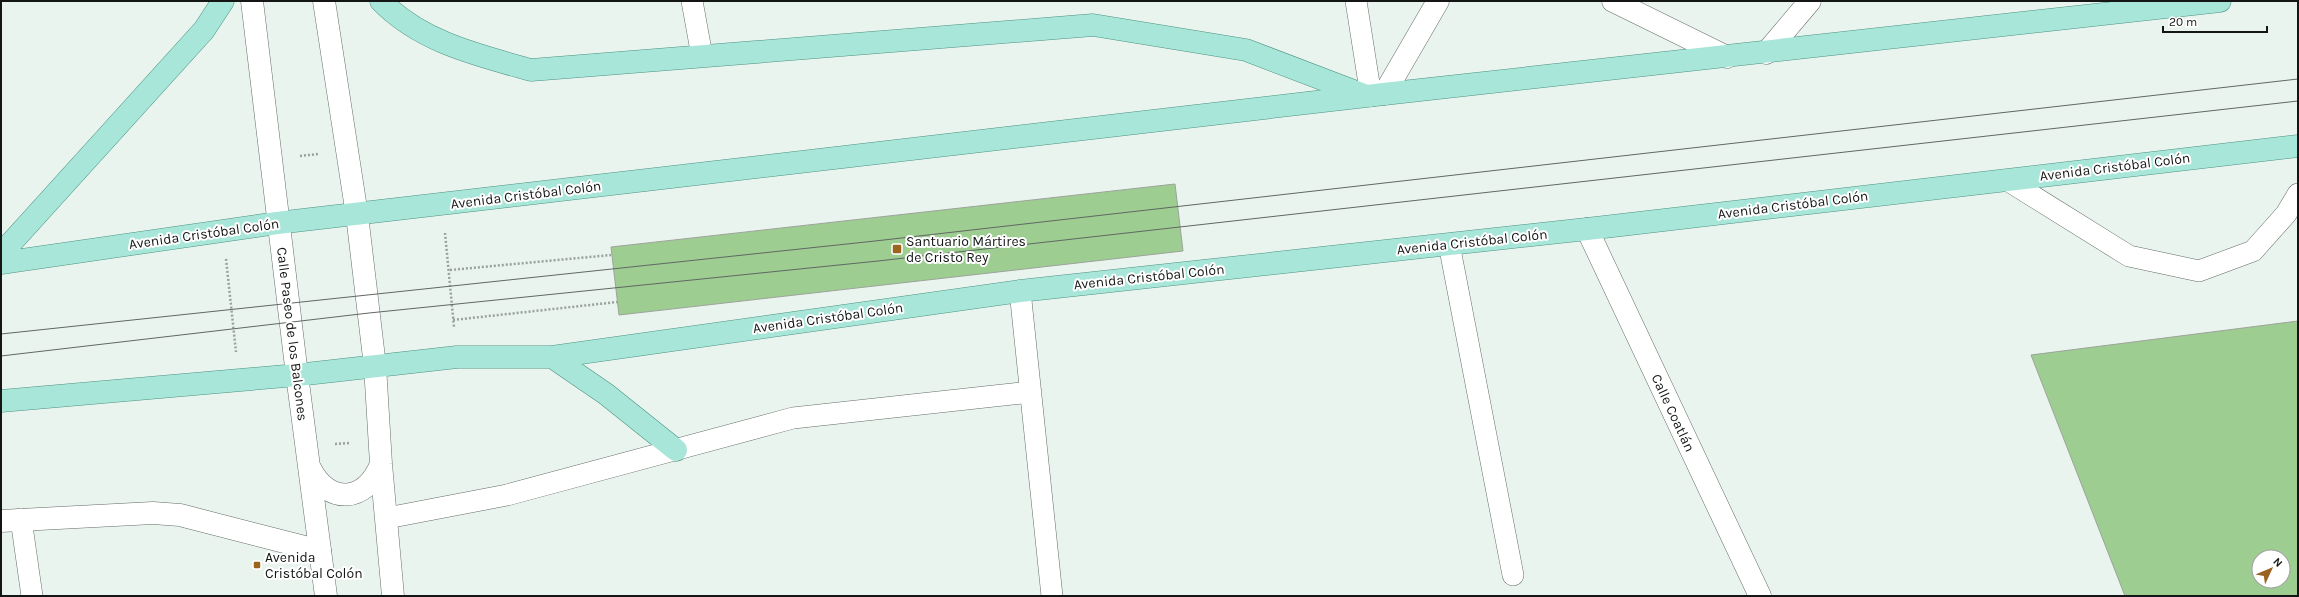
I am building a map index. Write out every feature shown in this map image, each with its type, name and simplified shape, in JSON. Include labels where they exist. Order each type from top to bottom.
[{"type":"main road","points":[[1,254],[204,30],[223,1]]},
{"type":"main road","points":[[381,1],[397,18],[458,50],[531,70],[1093,25],[1246,50],[1374,96]]},
{"type":"main road","name":"Avenida Cristóbal Colón","points":[[1,263],[277,223],[357,215],[1374,96],[2220,1]]},
{"type":"main road","name":"Avenida Cristóbal Colón","points":[[1,401],[297,375],[457,358],[552,357],[1020,291],[1586,229],[2298,146]]},
{"type":"main road","points":[[552,357],[606,394],[676,450]]},
{"type":"street","name":"Calle Paseo de los Balcones","points":[[252,1],[277,223],[326,596]]},
{"type":"street","points":[[324,1],[357,215],[375,366],[381,464],[393,596]]},
{"type":"street","points":[[1374,96],[1438,1]]},
{"type":"street","points":[[1612,1],[1727,57]]},
{"type":"street","points":[[1766,52],[1810,1]]},
{"type":"street","name":"Calle Coatlán","points":[[1586,229],[1760,596]]},
{"type":"street","points":[[308,457],[316,480],[326,489],[339,494],[353,494],[366,488],[376,478],[381,464]]},
{"type":"street","points":[[11,520],[153,513],[180,515],[320,551]]},
{"type":"lane","points":[[692,1],[702,56]]},
{"type":"lane","points":[[1356,1],[1374,96]]},
{"type":"lane","points":[[2007,180],[2129,256],[2199,271],[2253,251],[2286,214],[2298,194]]},
{"type":"lane","points":[[1449,244],[1513,575]]},
{"type":"lane","points":[[1020,291],[1052,596]]},
{"type":"lane","points":[[387,518],[507,495],[793,418],[1031,392]]},
{"type":"lane","points":[[11,520],[32,596]]},
{"type":"path","points":[[271,159],[347,151]]},
{"type":"path","points":[[442,205],[450,270],[457,358]]},
{"type":"path","points":[[223,231],[239,380]]},
{"type":"path","points":[[450,270],[611,254]]},
{"type":"path","points":[[453,320],[617,302]]},
{"type":"path","points":[[308,457],[380,440]]},
{"type":"building","name":"Santuario Mártires de Cristo Rey","points":[[1175,184],[1183,251],[619,315],[611,247]]},
{"type":"building","points":[[2298,321],[2298,596],[2125,596],[2031,355]]},
{"type":"tram line","points":[[1,334],[875,241],[2298,79]]},
{"type":"tram line","points":[[1,356],[369,313],[878,261],[2298,101]]},
{"type":"place","name":"Santuario Mártires de Cristo Rey","points":[[897,249]]},
{"type":"place","name":"Avenida Cristóbal Colón","points":[[257,565]]}]
